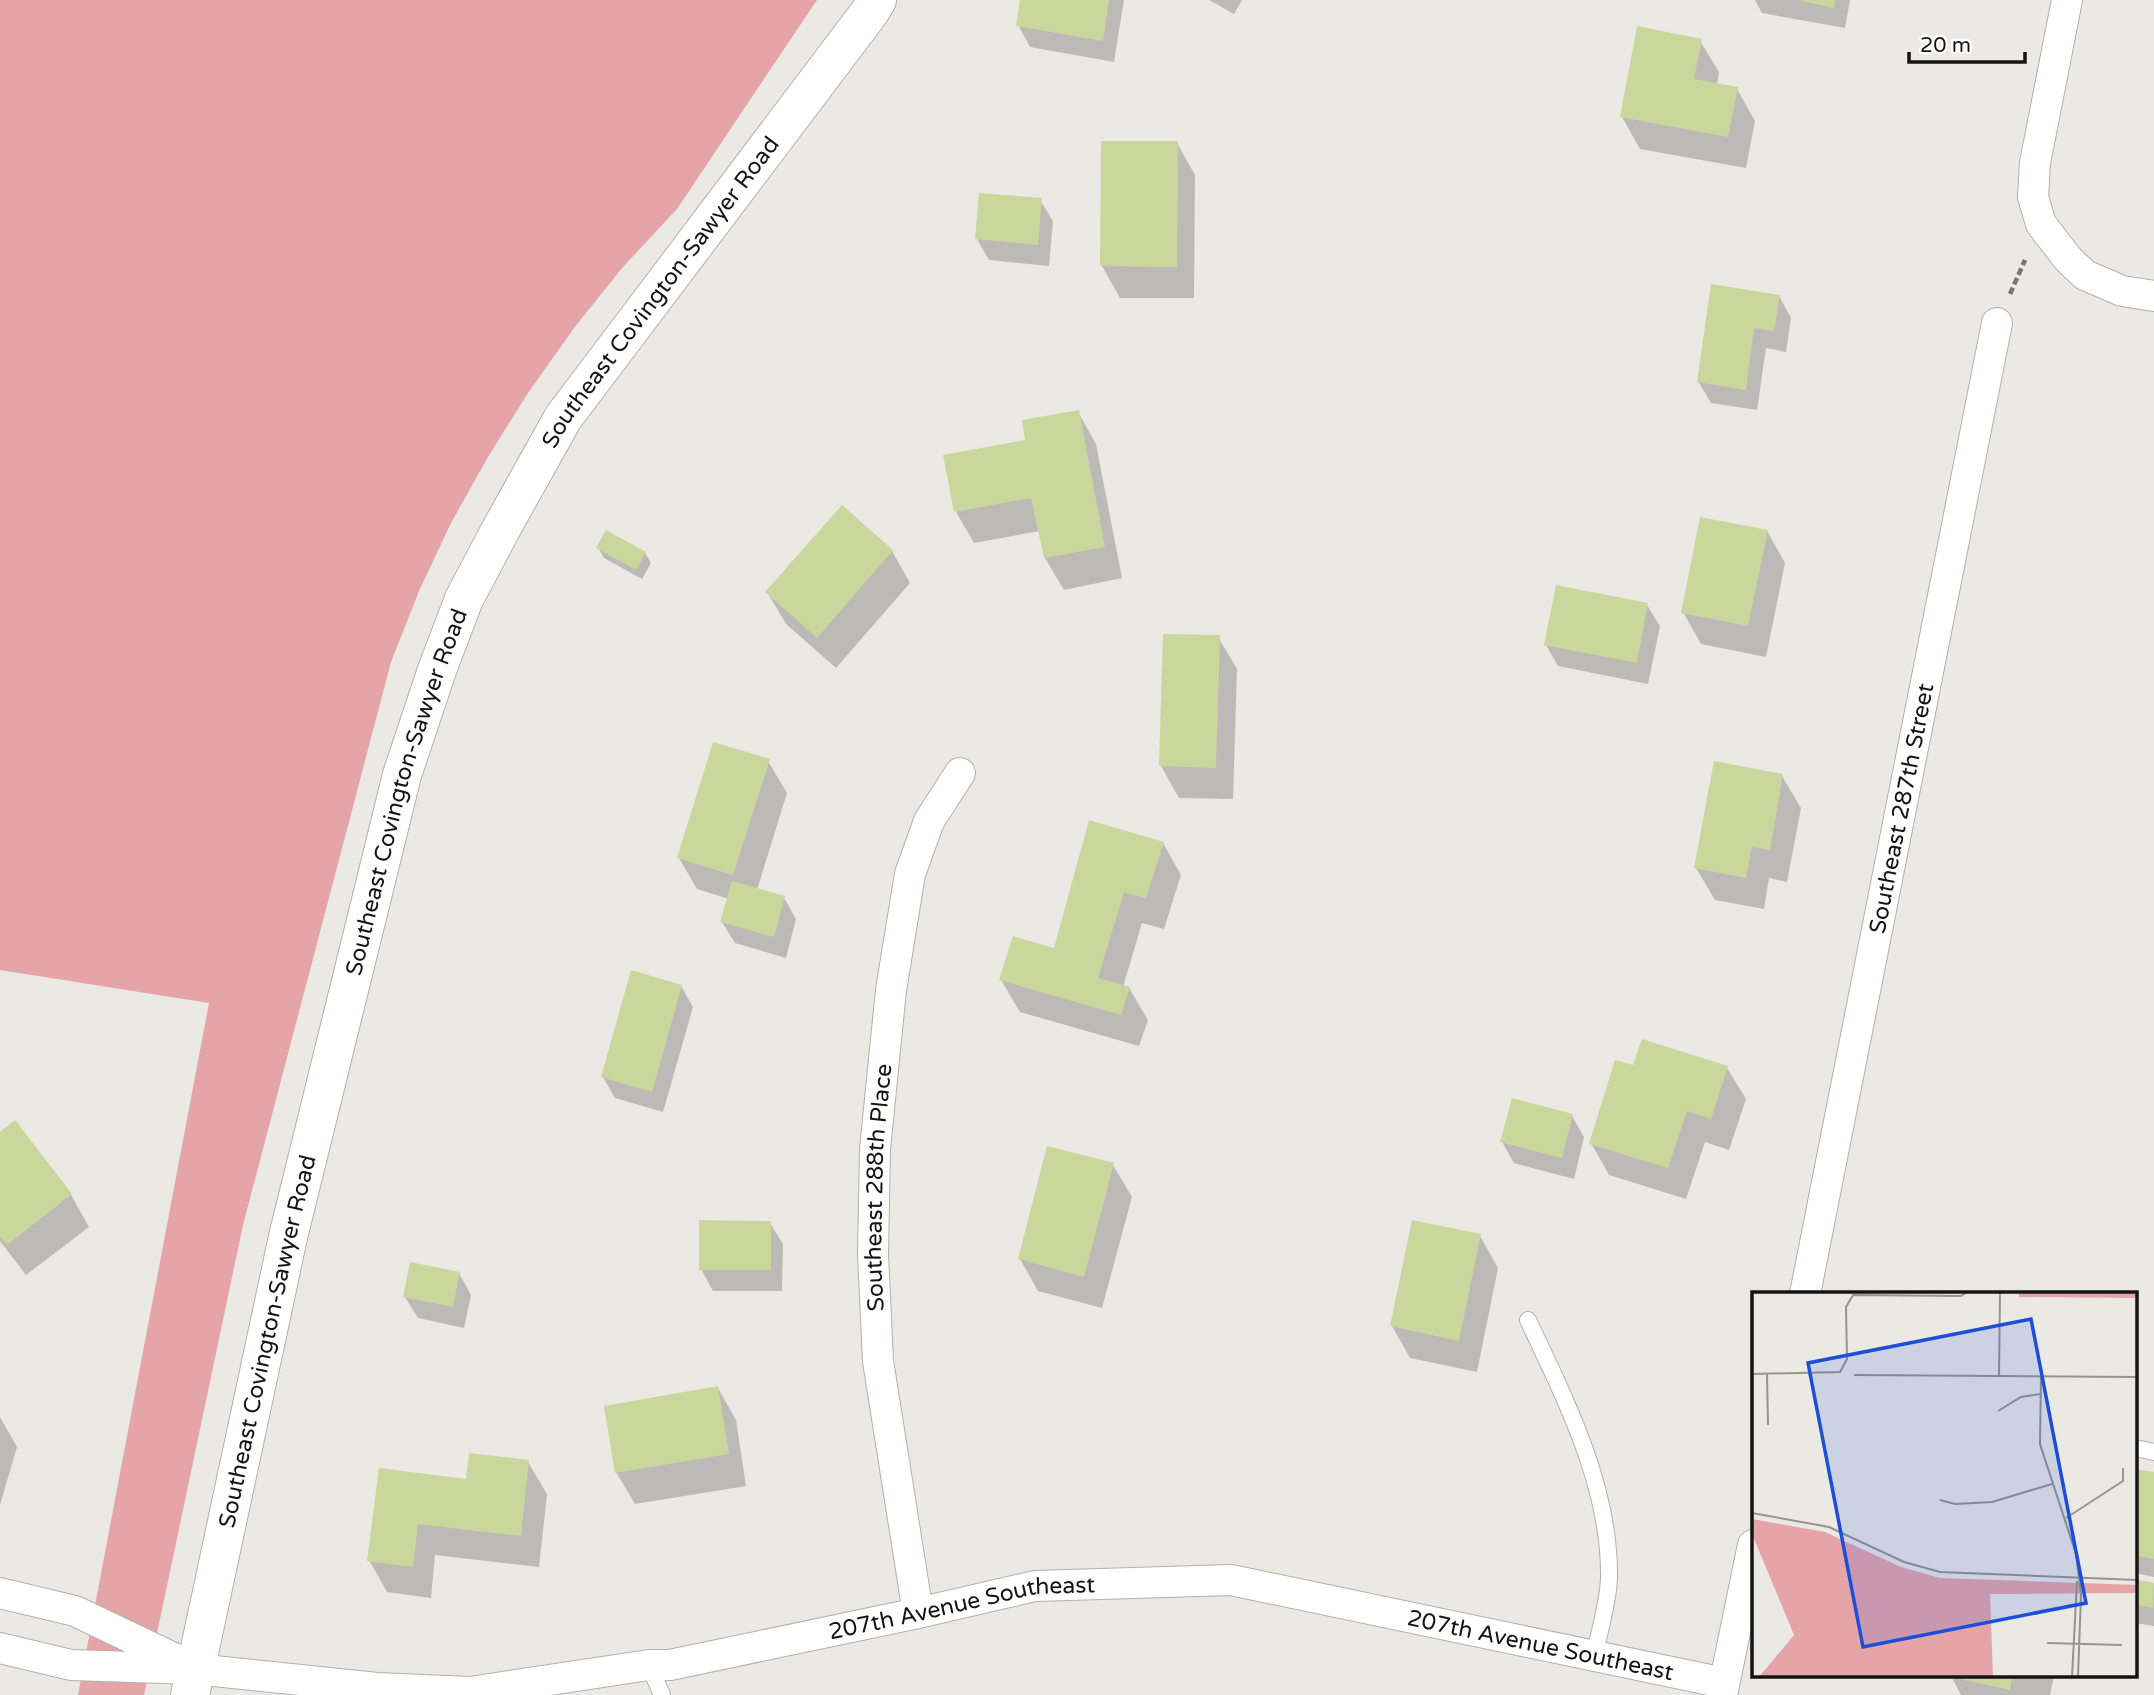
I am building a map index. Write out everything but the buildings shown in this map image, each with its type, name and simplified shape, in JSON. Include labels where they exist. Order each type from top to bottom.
[{"type":"street","name":"Southeast Covington-Sawyer Road","points":[[193,1682],[288,1237],[399,788],[437,670],[464,599],[563,418],[877,0]]},
{"type":"street","points":[[2067,0],[2035,163],[2033,197],[2041,224],[2068,259],[2085,275],[2122,291],[2154,296]]},
{"type":"street","name":"Southeast 287th Street","points":[[1805,1292],[1997,323]]},
{"type":"street","name":"Southeast 288th Place","points":[[918,1613],[878,1361],[873,1254],[875,1150],[891,990],[909,874],[929,821],[960,773]]},
{"type":"street","points":[[1723,1689],[1752,1550]]},
{"type":"street","name":"207th Avenue Southeast","points":[[0,1648],[71,1665],[193,1682],[470,1692],[649,1665],[670,1665],[1035,1586],[1231,1580],[1594,1656],[1723,1689]]},
{"type":"street","name":"207th Avenue Southeast","points":[[0,1593],[75,1611],[193,1682]]},
{"type":"lane","points":[[1528,1320],[1574,1418],[1603,1510],[1609,1579],[1594,1656]]},
{"type":"lane","points":[[2136,1448],[2154,1451]]},
{"type":"lane","points":[[649,1665],[662,1695]]},
{"type":"path","points":[[1997,323],[2041,224]]},
{"type":"shaded area","points":[[0,0],[817,0],[677,209],[623,267],[574,328],[528,393],[451,523],[419,591],[391,662],[243,1225],[144,1695],[78,1695],[209,1003],[0,970]]}]
